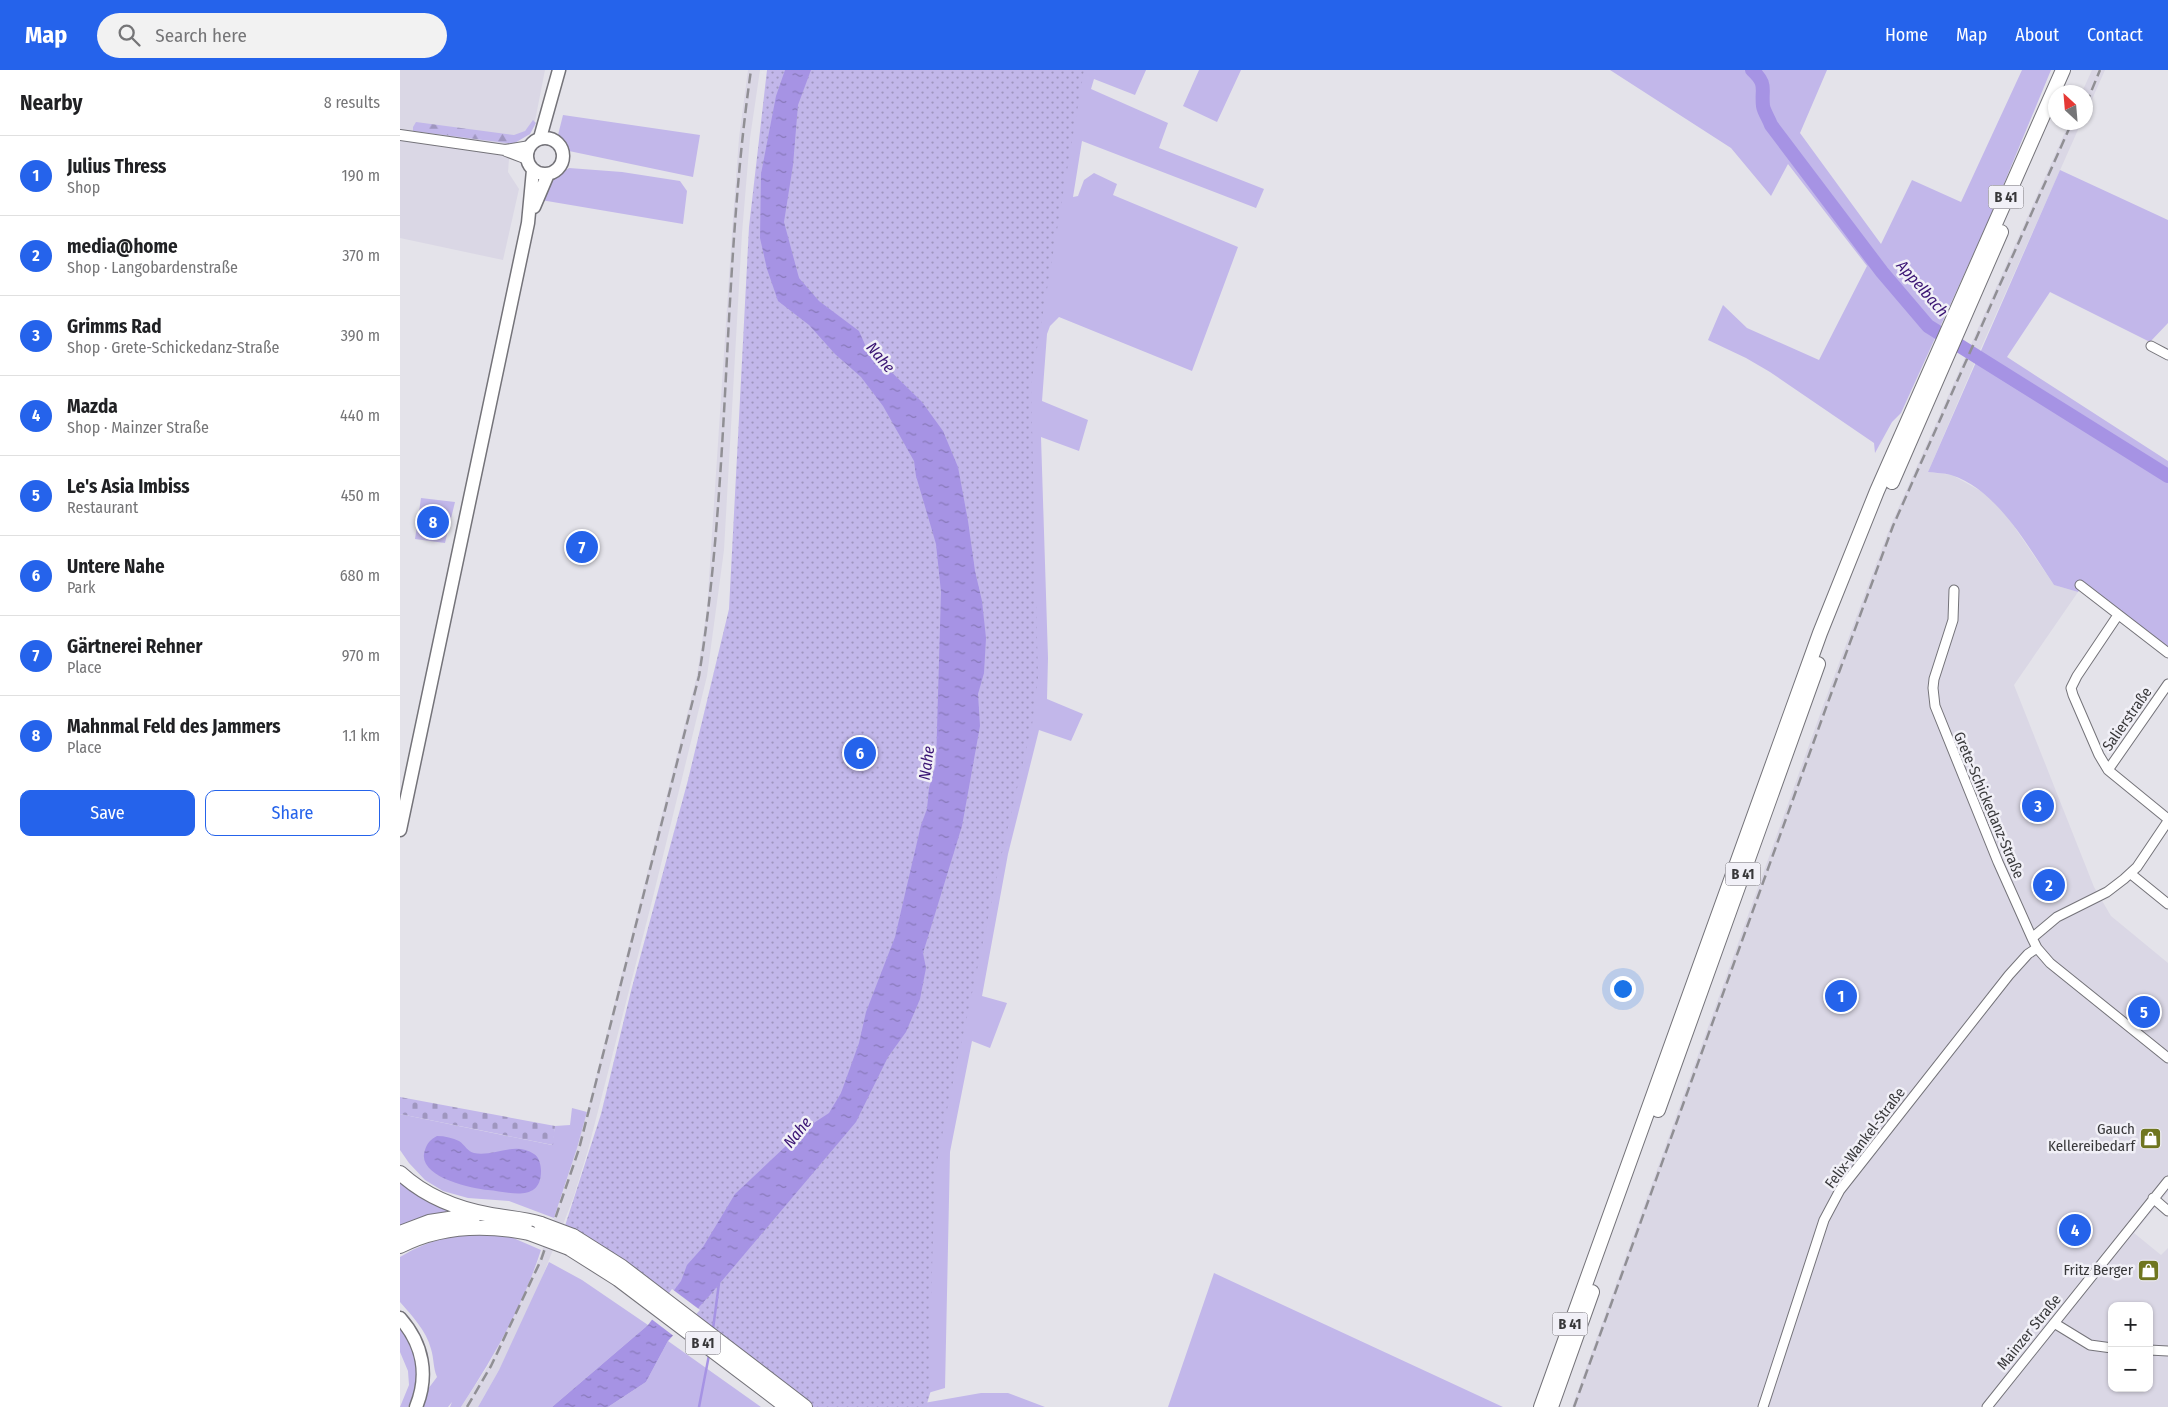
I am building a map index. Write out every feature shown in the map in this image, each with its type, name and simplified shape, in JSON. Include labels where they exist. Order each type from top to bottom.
[{"type":"highway","name":"B 41","points":[[1543,1404],[1817,642],[1877,491],[1943,353],[2063,70]]},
{"type":"highway","points":[[2066,85],[2073,70]]},
{"type":"highway","name":"B 41","points":[[1954,328],[2048,127]]},
{"type":"highway","points":[[400,1173],[415,1186],[435,1198],[446,1203],[491,1215]]},
{"type":"highway","name":"B 41","points":[[400,1233],[444,1219],[491,1215],[541,1224],[571,1242],[596,1264],[654,1297],[759,1378],[805,1407]]},
{"type":"highway","name":"B 41","points":[[400,1246],[433,1233],[469,1227],[491,1227],[571,1242]]},
{"type":"highway","name":"B 41","points":[[759,1378],[785,1406]]},
{"type":"main road","points":[[400,830],[528,223],[530,159],[540,138],[558,75]]},
{"type":"main road","points":[[528,223],[548,174],[559,167],[563,158],[562,148],[555,140],[553,127],[558,75]]},
{"type":"main road","points":[[540,138],[555,140]]},
{"type":"main road","points":[[530,159],[540,173],[548,174]]},
{"type":"main road","points":[[400,1318],[417,1343],[422,1361],[423,1379],[416,1407]]},
{"type":"street","points":[[400,135],[505,150],[530,159]]},
{"type":"street","points":[[2151,346],[2168,355]]},
{"type":"street","points":[[2080,586],[2168,653]]},
{"type":"street","name":"Grete-Schickedanz-Straße","points":[[1954,590],[1953,620],[1934,679],[1935,706],[1994,854],[2032,938],[2037,948],[2050,963],[2168,1058]]},
{"type":"street","points":[[2032,938],[2057,917],[2107,892],[2130,874],[2168,820],[2108,770],[2099,756],[2071,688],[2118,615]]},
{"type":"street","name":"Salierstraße","points":[[2108,770],[2168,684]]},
{"type":"street","points":[[2130,874],[2168,904]]},
{"type":"street","name":"Felix-Wankel-Straße","points":[[1763,1407],[1824,1220],[1840,1190],[2009,976],[2028,954],[2037,948]]},
{"type":"street","name":"Mainzer Straße","points":[[1987,1407],[2168,1180]]},
{"type":"street","points":[[2153,1198],[2168,1211]]},
{"type":"street","points":[[2054,1323],[2090,1345],[2108,1347]]},
{"type":"street","points":[[2153,1350],[2168,1351]]},
{"type":"shaded area","points":[[400,70],[545,70],[535,121],[510,146],[508,172],[519,189],[503,260],[400,238]]},
{"type":"shaded area","points":[[748,70],[760,70],[750,138],[742,233],[724,550],[707,676],[651,905],[588,1150],[573,1199],[532,1303],[499,1370],[478,1407],[461,1407],[488,1366],[521,1300],[539,1259],[562,1196],[587,1112],[697,675],[707,609],[739,138]]},
{"type":"shaded area","points":[[2092,70],[2105,70],[2093,97],[2093,85],[2085,85]]},
{"type":"shaded area","points":[[2066,130],[2078,130],[1928,472],[1952,475],[1986,494],[2007,516],[2054,585],[2078,592],[2014,685],[2094,887],[2111,916],[2168,963],[2168,1192],[2134,1233],[2161,1255],[2168,1248],[2168,1407],[1572,1407],[1823,706],[1890,527]]},
{"type":"green space","points":[[767,70],[1084,70],[1031,384],[1038,679],[1032,725],[1004,844],[935,1173],[931,1301],[931,1390],[926,1407],[812,1407],[771,1374],[564,1229],[601,1114],[631,991],[688,780],[729,609],[749,227]]},
{"type":"green space","points":[[811,70],[1146,70],[1135,95],[1094,79],[1091,89],[1168,123],[1159,148],[1264,189],[1256,208],[1082,141],[1073,197],[1078,196],[1084,180],[1094,173],[1117,184],[1113,195],[1238,247],[1192,371],[1059,317],[1050,326],[1047,334],[1042,401],[1088,420],[1079,451],[1041,437],[1048,658],[1047,699],[1083,714],[1071,741],[1039,730],[1008,854],[982,996],[1007,1003],[990,1048],[972,1041],[950,1152],[945,1388],[921,1395]]},
{"type":"green space","points":[[1199,70],[1241,70],[1217,122],[1183,106]]},
{"type":"green space","points":[[1610,70],[1827,70],[1800,133],[1881,244],[1912,180],[1961,202],[2022,70],[2051,70],[1991,215],[1901,413],[1892,422],[1875,453],[1874,443],[1770,372],[1708,340],[1723,305],[1747,328],[1819,360],[1867,266],[1788,164],[1771,196],[1731,148]]},
{"type":"green space","points":[[563,115],[700,135],[693,177],[569,151],[558,135]]},
{"type":"green space","points":[[533,120],[536,123],[530,134],[513,144],[413,131],[416,122],[514,135],[525,131]]},
{"type":"green space","points":[[569,168],[622,172],[680,181],[687,191],[683,224],[541,200],[549,182]]},
{"type":"green space","points":[[2060,170],[2168,220],[2168,323],[2150,342],[2050,292],[2007,357],[2168,461],[2168,647],[2084,584],[2078,592],[2054,585],[2010,521],[1983,493],[1968,482],[1951,475],[1928,472]]},
{"type":"green space","points":[[421,498],[455,502],[445,543],[415,539]]},
{"type":"green space","points":[[400,1097],[555,1126],[553,1145],[400,1114]]},
{"type":"green space","points":[[572,1108],[587,1112],[554,1218],[509,1201],[468,1198],[443,1191],[425,1180],[400,1150],[400,1114],[552,1145],[555,1126],[570,1125]]},
{"type":"green space","points":[[400,1179],[453,1210],[423,1217],[400,1227]]},
{"type":"green space","points":[[478,1234],[511,1237],[541,1250],[534,1271],[506,1331],[461,1407],[450,1407],[452,1402],[448,1407],[423,1407],[428,1389],[437,1377],[429,1342],[418,1324],[400,1302],[400,1257],[438,1240]]},
{"type":"green space","points":[[549,1262],[582,1280],[648,1325],[552,1407],[478,1407],[499,1370]]},
{"type":"green space","points":[[1214,1273],[1503,1407],[1168,1407]]},
{"type":"green space","points":[[400,1327],[411,1346],[417,1376],[413,1397],[408,1407],[400,1407],[409,1385],[408,1371],[400,1352]]},
{"type":"green space","points":[[668,1341],[761,1407],[608,1407],[646,1382]]},
{"type":"green space","points":[[981,1393],[1008,1393],[1045,1407],[901,1407]]},
{"type":"water","points":[[785,70],[811,70],[798,105],[793,165],[784,222],[799,278],[819,301],[859,331],[866,347],[922,402],[943,431],[958,467],[975,571],[982,601],[986,638],[984,673],[978,694],[980,726],[962,826],[923,953],[926,968],[920,999],[906,1032],[888,1057],[856,1122],[710,1295],[668,1341],[646,1382],[608,1407],[552,1407],[648,1325],[681,1281],[687,1265],[703,1247],[735,1194],[803,1130],[829,1113],[841,1093],[859,1043],[866,1012],[895,937],[921,825],[927,809],[929,788],[936,764],[941,592],[936,544],[916,476],[914,461],[883,406],[861,377],[835,354],[809,325],[778,301],[767,269],[760,238],[761,174],[776,96]]},
{"type":"water","points":[[437,1136],[457,1140],[474,1153],[482,1154],[512,1149],[527,1150],[536,1155],[539,1161],[541,1166],[540,1181],[536,1188],[530,1192],[514,1193],[470,1187],[446,1179],[428,1167],[424,1159],[427,1145]]},
{"type":"pier","points":[[672,1289],[700,1310],[675,1337],[650,1318]]},
{"type":"waterway","name":"Appelbach","points":[[1752,70],[1762,83],[1764,111],[1771,125],[1882,272],[1928,326],[2168,476]]},
{"type":"waterway","points":[[713,1329],[719,1283]]},
{"type":"waterway","points":[[699,1407],[709,1355]]},
{"type":"railway","points":[[467,1407],[491,1366],[541,1260],[579,1149],[699,676],[717,525],[735,221],[751,70]]},
{"type":"railway","points":[[2093,87],[2100,70]]},
{"type":"railway","points":[[1574,1407],[1893,526],[2068,130]]},
{"type":"place","name":"Mahnmal Feld des Jammers","points":[[433,522]]},
{"type":"place","name":"Gärtnerei Rehner","points":[[582,547]]},
{"type":"place","name":"Untere Nahe","points":[[860,753]]},
{"type":"place","name":"Grimms Rad","points":[[2038,806]]},
{"type":"place","name":"media@home","points":[[2049,885]]},
{"type":"place","name":"Julius Thress","points":[[1841,996]]},
{"type":"place","name":"Le's Asia Imbiss","points":[[2144,1012]]},
{"type":"place","name":"Gauch Kellereibedarf","points":[[2151,1138]]},
{"type":"place","name":"Mazda","points":[[2075,1230]]},
{"type":"place","name":"Fritz Berger","points":[[2149,1270]]},
{"type":"water label","name":"Nahe","points":[[881,357]]},
{"type":"water label","name":"Nahe","points":[[926,763]]},
{"type":"water label","name":"Nahe","points":[[797,1132]]}]
